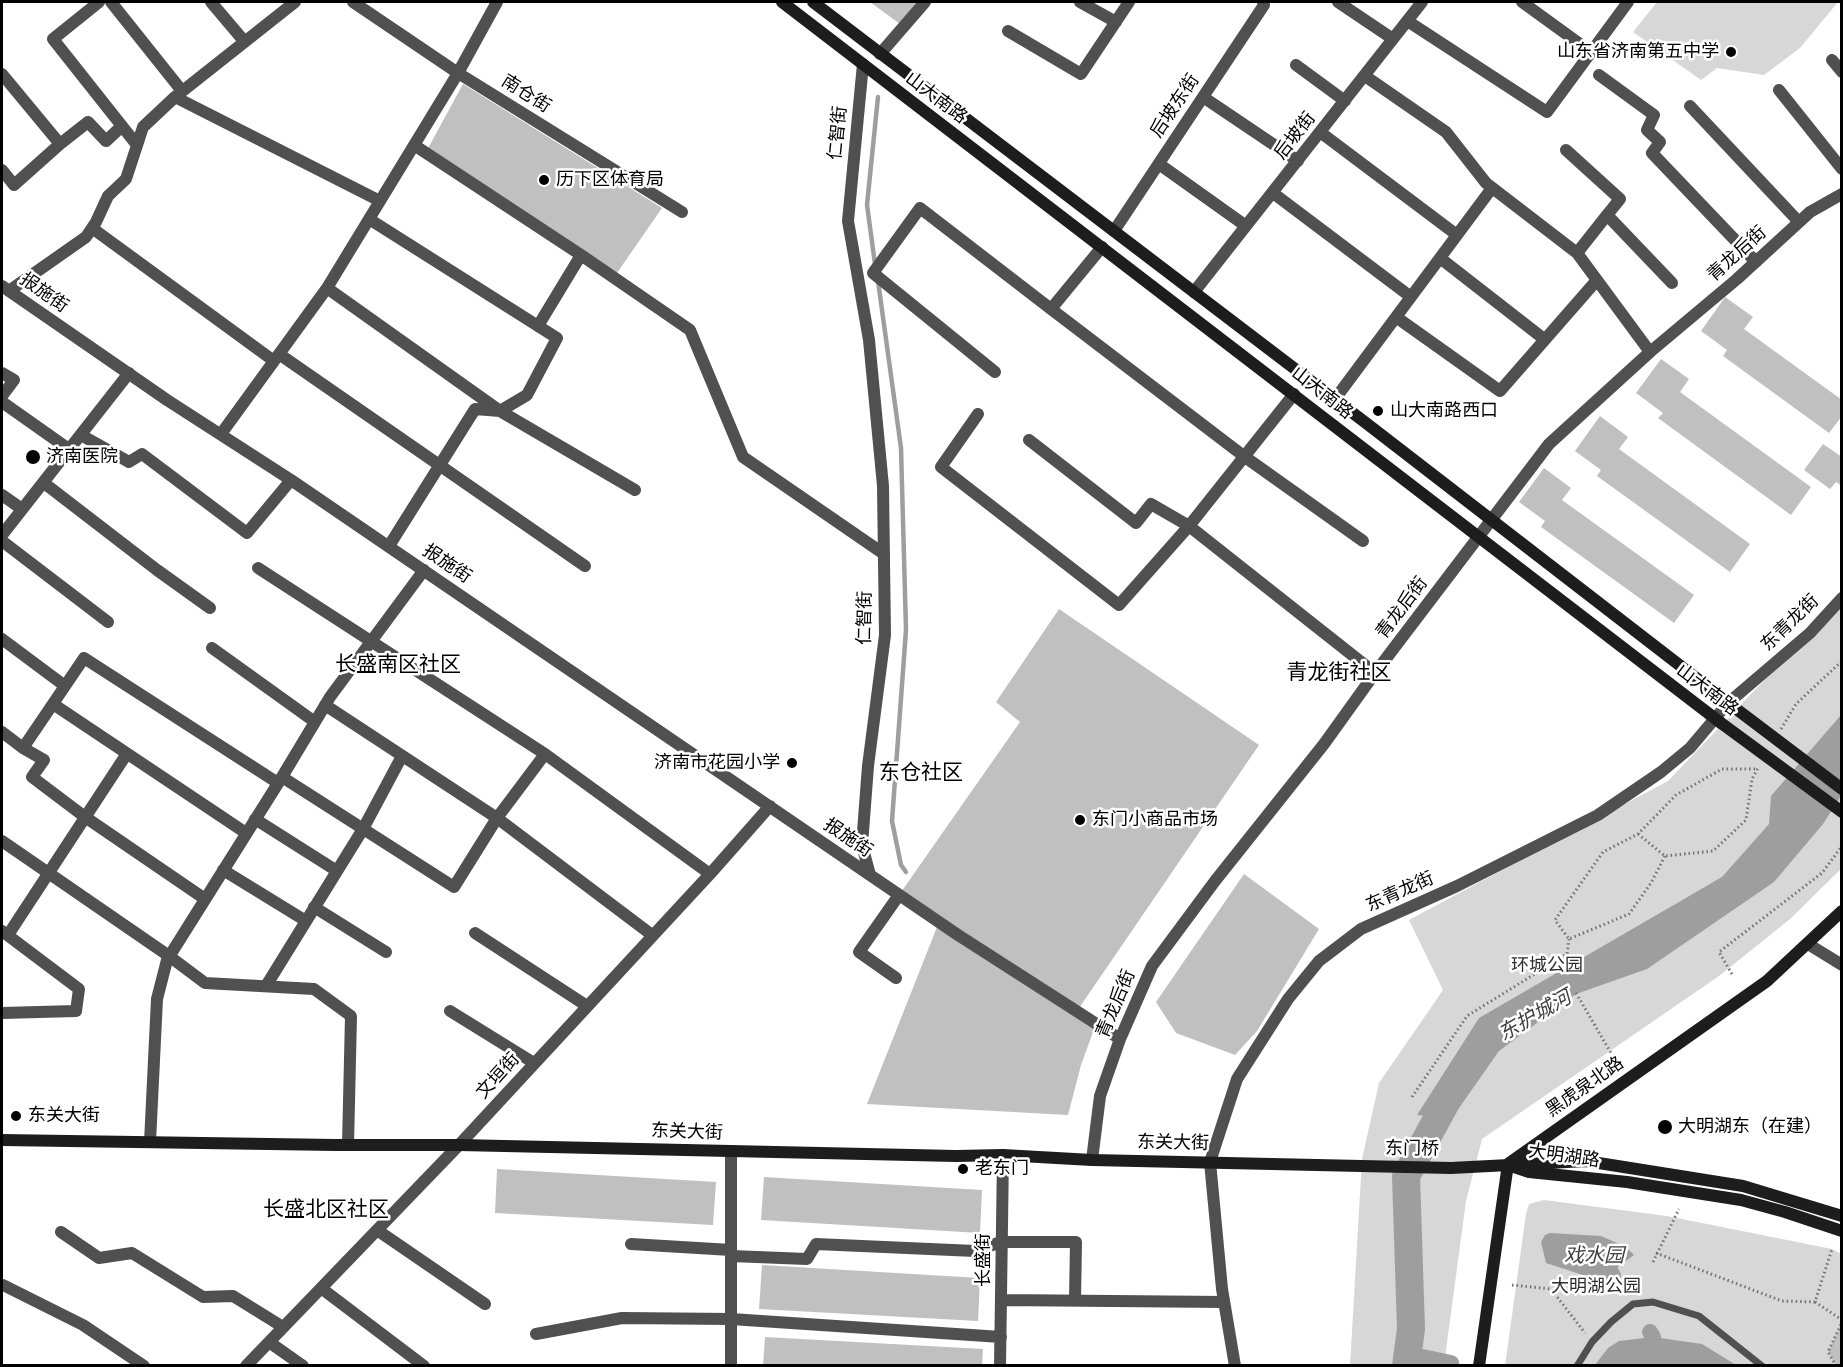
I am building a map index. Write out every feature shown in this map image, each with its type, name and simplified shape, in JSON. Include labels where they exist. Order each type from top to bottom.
[{"type":"main road","name":"山大南路","points":[[782,2],[1717,721],[1842,812]]},
{"type":"main road","name":"山大南路","points":[[813,2],[1842,789]]},
{"type":"main road","name":"黑虎泉北路","points":[[1508,1164],[1767,981],[1842,911]]},
{"type":"main road","name":"东关大街","points":[[2,1140],[459,1145],[956,1156],[1003,1155],[1092,1160],[1371,1167]]},
{"type":"main road","name":"大明湖路","points":[[1508,1164],[1586,1161],[1743,1186],[1842,1216]]},
{"type":"main road","name":"东门桥","points":[[1371,1167],[1451,1168],[1508,1164]]},
{"type":"main road","name":"大明湖路","points":[[1508,1164],[1529,1172],[1627,1182],[1741,1200],[1842,1231]]},
{"type":"main road","points":[[1479,1365],[1508,1164]]},
{"type":"street","points":[[99,2],[53,39],[137,145]]},
{"type":"street","points":[[111,2],[179,94],[380,201]]},
{"type":"street","points":[[211,2],[244,41]]},
{"type":"street","points":[[5,288],[86,237],[108,196],[126,178],[143,127],[179,94],[295,2]]},
{"type":"street","name":"南仓街","points":[[352,2],[458,73],[682,212]]},
{"type":"street","points":[[221,434],[327,288],[458,73],[497,2]]},
{"type":"street","points":[[880,54],[925,2]]},
{"type":"street","points":[[1080,2],[1116,22]]},
{"type":"street","points":[[1008,31],[1081,74],[1129,2]]},
{"type":"street","name":"后坡东街","points":[[1114,231],[1264,5],[1263,2]]},
{"type":"street","points":[[1338,2],[1393,39]]},
{"type":"street","name":"后坡街","points":[[1194,292],[1422,2]]},
{"type":"street","points":[[1522,2],[1591,52]]},
{"type":"street","points":[[1412,24],[1547,112],[1628,2]]},
{"type":"street","points":[[1832,60],[1842,72]]},
{"type":"street","name":"仁智街","points":[[863,64],[848,221],[869,340],[883,486],[885,635],[868,766],[862,845],[870,875]]},
{"type":"street","points":[[1296,65],[1345,101]]},
{"type":"street","points":[[2,74],[60,144]]},
{"type":"street","points":[[1599,75],[1654,115],[1647,130],[1660,142],[1652,153],[1756,262]]},
{"type":"street","points":[[1365,76],[1446,132],[1492,188],[1577,253],[1650,352]]},
{"type":"street","points":[[1779,90],[1842,169]]},
{"type":"street","points":[[1203,97],[1298,161]]},
{"type":"street","points":[[1690,106],[1799,222]]},
{"type":"street","points":[[2,170],[14,185],[88,122],[106,141],[122,126]]},
{"type":"street","points":[[1320,132],[1457,235]]},
{"type":"street","points":[[414,145],[690,330],[743,457],[884,554]]},
{"type":"street","points":[[1566,150],[1620,199],[1577,253]]},
{"type":"street","points":[[1159,164],[1246,226]]},
{"type":"street","points":[[1335,399],[1492,188]]},
{"type":"street","points":[[1273,193],[1411,297]]},
{"type":"street","name":"青龙后街","points":[[1092,1160],[1100,1096],[1120,1039],[1152,966],[1215,881],[1324,744],[1549,444],[1810,212],[1842,194]]},
{"type":"street","points":[[995,372],[873,273],[920,208],[1245,457],[1363,541]]},
{"type":"street","points":[[1607,215],[1672,283]]},
{"type":"street","points":[[369,219],[558,338],[527,395],[500,411],[475,409],[389,546]]},
{"type":"street","points":[[92,228],[277,358],[439,465],[585,566]]},
{"type":"street","points":[[1051,309],[1102,247]]},
{"type":"street","points":[[538,326],[581,255]]},
{"type":"street","points":[[1440,258],[1545,339]]},
{"type":"street","points":[[1396,317],[1500,391],[1597,280]]},
{"type":"street","name":"报施街","points":[[5,288],[389,546],[870,875]]},
{"type":"street","points":[[327,288],[500,411],[635,490]]},
{"type":"street","points":[[2,373],[14,380],[2,396]]},
{"type":"street","points":[[2,535],[129,373]]},
{"type":"street","points":[[978,414],[941,467],[1119,605],[1190,526],[1294,394]]},
{"type":"street","points":[[2,402],[70,450]]},
{"type":"street","points":[[81,435],[129,462],[142,454],[247,533],[291,480]]},
{"type":"street","points":[[1029,440],[1136,523],[1151,504],[1190,526],[1375,673]]},
{"type":"street","points":[[44,483],[210,608]]},
{"type":"street","points":[[2,495],[22,509]]},
{"type":"street","points":[[2,541],[108,622]]},
{"type":"street","points":[[258,568],[545,754],[710,874]]},
{"type":"street","points":[[150,1142],[157,999],[169,956],[325,705],[424,570]]},
{"type":"street","name":"东青龙街","points":[[1235,1365],[1224,1302],[1210,1162],[1237,1079],[1288,999],[1319,961],[1361,929],[1457,886],[1598,815],[1661,772],[1690,748],[1731,706],[1810,633],[1842,598]]},
{"type":"street","points":[[2,639],[65,686]]},
{"type":"street","points":[[212,648],[315,722]]},
{"type":"street","points":[[23,748],[84,658],[454,887],[497,818],[545,754]]},
{"type":"street","points":[[52,704],[246,833]]},
{"type":"street","points":[[325,705],[497,818],[652,935]]},
{"type":"street","points":[[2,732],[44,760],[32,777],[85,817],[205,899]]},
{"type":"street","points":[[2,1013],[76,1011],[79,989],[5,933],[126,755]]},
{"type":"street","points":[[266,986],[363,829],[402,756]]},
{"type":"street","name":"文垣街","points":[[246,1365],[459,1145],[770,806]]},
{"type":"street","points":[[255,819],[337,871]]},
{"type":"street","points":[[2,841],[205,983],[314,988],[351,1016],[348,1145]]},
{"type":"street","points":[[223,870],[306,921]]},
{"type":"street","points":[[870,875],[1120,1039]]},
{"type":"street","points":[[896,978],[859,952],[899,895]]},
{"type":"street","points":[[314,907],[386,952]]},
{"type":"street","points":[[476,933],[587,1006]]},
{"type":"street","points":[[1808,944],[1842,965]]},
{"type":"street","points":[[450,1011],[534,1063]]},
{"type":"street","points":[[731,1151],[731,1365]]},
{"type":"street","name":"长盛街","points":[[1000,1365],[1003,1155]]},
{"type":"street","points":[[377,1230],[486,1304]]},
{"type":"street","points":[[61,1232],[99,1258],[132,1253],[203,1298],[233,1296],[283,1327]]},
{"type":"street","points":[[632,1244],[807,1258],[816,1244],[975,1251],[1001,1242],[1076,1242],[1075,1300]]},
{"type":"street","points":[[3,1285],[83,1325],[144,1365]]},
{"type":"street","points":[[321,1288],[424,1365]]},
{"type":"street","points":[[1001,1300],[1224,1302]]},
{"type":"street","points":[[536,1334],[622,1318],[731,1320],[1001,1337]]},
{"type":"street","points":[[269,1342],[303,1365]]},
{"type":"lane","points":[[1577,1365],[1592,1342],[1633,1304],[1653,1302],[1699,1316],[1762,1365]]},
{"type":"path","points":[[1780,732],[1796,704],[1842,661]]},
{"type":"path","points":[[1638,834],[1665,856],[1713,851],[1746,820],[1752,778],[1763,760]]},
{"type":"path","points":[[1412,1097],[1467,1016],[1567,954],[1569,939],[1555,920],[1604,852],[1638,834],[1676,795],[1722,769],[1758,769]]},
{"type":"path","points":[[1732,974],[1719,952],[1822,873],[1842,846]]},
{"type":"path","points":[[1569,939],[1629,914],[1651,883],[1665,856]]},
{"type":"path","points":[[1576,993],[1611,1053]]},
{"type":"path","points":[[1653,1262],[1679,1209]]},
{"type":"path","points":[[1815,1302],[1832,1249]]},
{"type":"path","points":[[1656,1253],[1782,1300],[1815,1302],[1842,1321],[1828,1352],[1836,1365]]},
{"type":"path","points":[[1512,1285],[1551,1289],[1592,1342]]},
{"type":"green space","name":"山东省济南第五中学","points":[[1657,2],[1838,2],[1800,48],[1764,75],[1717,68],[1701,80],[1633,32]]},
{"type":"green space","name":"环城公园","points":[[1841,600],[1841,869],[1790,919],[1719,976],[1482,1139],[1466,1201],[1444,1365],[1350,1366],[1362,1159],[1379,1083],[1443,990],[1409,920],[1668,781]]},
{"type":"green space","name":"大明湖公园","points":[[1544,1200],[1667,1216],[1832,1249],[1841,1254],[1841,1365],[1505,1366],[1526,1214],[1529,1204]]},
{"type":"water","points":[[1841,715],[1841,796],[1823,824],[1774,882],[1647,969],[1576,994],[1499,1051],[1452,1118],[1417,1115],[1479,1018],[1722,877],[1769,824],[1771,796]]},
{"type":"water","name":"戏水园","points":[[1550,1233],[1601,1236],[1626,1247],[1634,1255],[1611,1272],[1596,1279],[1546,1263],[1541,1242],[1545,1235]]},
{"type":"water","points":[[1653,1337],[1702,1344],[1736,1365],[1595,1365],[1608,1348],[1619,1341]]},
{"type":"building","points":[[870,2],[917,2],[900,24]]},
{"type":"building","name":"历下区体育局","points":[[463,84],[662,208],[617,273],[426,152]]},
{"type":"building","points":[[1725,297],[1753,317],[1744,329],[1842,400],[1842,416],[1829,433],[1723,356],[1727,350],[1701,331]]},
{"type":"building","points":[[1661,359],[1689,379],[1680,392],[1811,487],[1791,515],[1658,418],[1663,413],[1636,393]]},
{"type":"building","points":[[1600,416],[1628,437],[1619,449],[1750,544],[1730,572],[1597,476],[1601,470],[1575,451]]},
{"type":"building","points":[[1823,444],[1842,457],[1842,486],[1836,482],[1830,489],[1804,470]]},
{"type":"building","points":[[1544,468],[1571,488],[1562,500],[1694,595],[1674,623],[1541,527],[1545,521],[1519,502]]},
{"type":"building","name":"东门小商品市场","points":[[1059,609],[1259,745],[1077,1011],[1096,1024],[1081,1065],[1068,1115],[867,1104],[939,922],[899,895],[1020,722],[996,702]]},
{"type":"building","points":[[1244,874],[1319,929],[1257,1031],[1235,1055],[1176,1033],[1156,1002]]},
{"type":"building","points":[[497,1169],[716,1182],[713,1225],[495,1213]]},
{"type":"building","points":[[764,1177],[982,1190],[980,1233],[761,1220]]},
{"type":"building","points":[[762,1265],[980,1278],[978,1321],[759,1309]]},
{"type":"building","points":[[1842,1322],[1842,1366],[1836,1366],[1828,1352]]},
{"type":"building","points":[[765,1337],[983,1349],[982,1366],[763,1366]]},
{"type":"waterway","points":[[875,264],[867,205],[878,97]]},
{"type":"waterway","points":[[878,281],[901,448],[906,630],[892,821],[901,865],[906,872]]},
{"type":"waterway","name":"东护城河","points":[[1406,1366],[1411,1329],[1406,1176],[1456,1084]]},
{"type":"waterway","points":[[1611,1272],[1613,1276]]},
{"type":"waterway","points":[[1650,1332],[1653,1337]]},
{"type":"waterway","points":[[1408,1354],[1451,1363]]},
{"type":"place","name":"山东省济南第五中学","points":[[1731,52]]},
{"type":"place","name":"历下区体育局","points":[[544,180]]},
{"type":"place","name":"山大南路西口","points":[[1378,411]]},
{"type":"place","name":"济南医院","points":[[33,457]]},
{"type":"place","name":"济南市花园小学","points":[[792,763]]},
{"type":"place","name":"东门小商品市场","points":[[1080,820]]},
{"type":"place","name":"东关大街","points":[[16,1116]]},
{"type":"place","name":"大明湖东（在建）","points":[[1665,1127]]},
{"type":"place","name":"老东门","points":[[963,1169]]},
{"type":"district","name":"长盛南区社区","points":[[398,665]]},
{"type":"district","name":"青龙街社区","points":[[1339,673]]},
{"type":"district","name":"东仓社区","points":[[921,773]]},
{"type":"district","name":"长盛北区社区","points":[[326,1210]]}]
